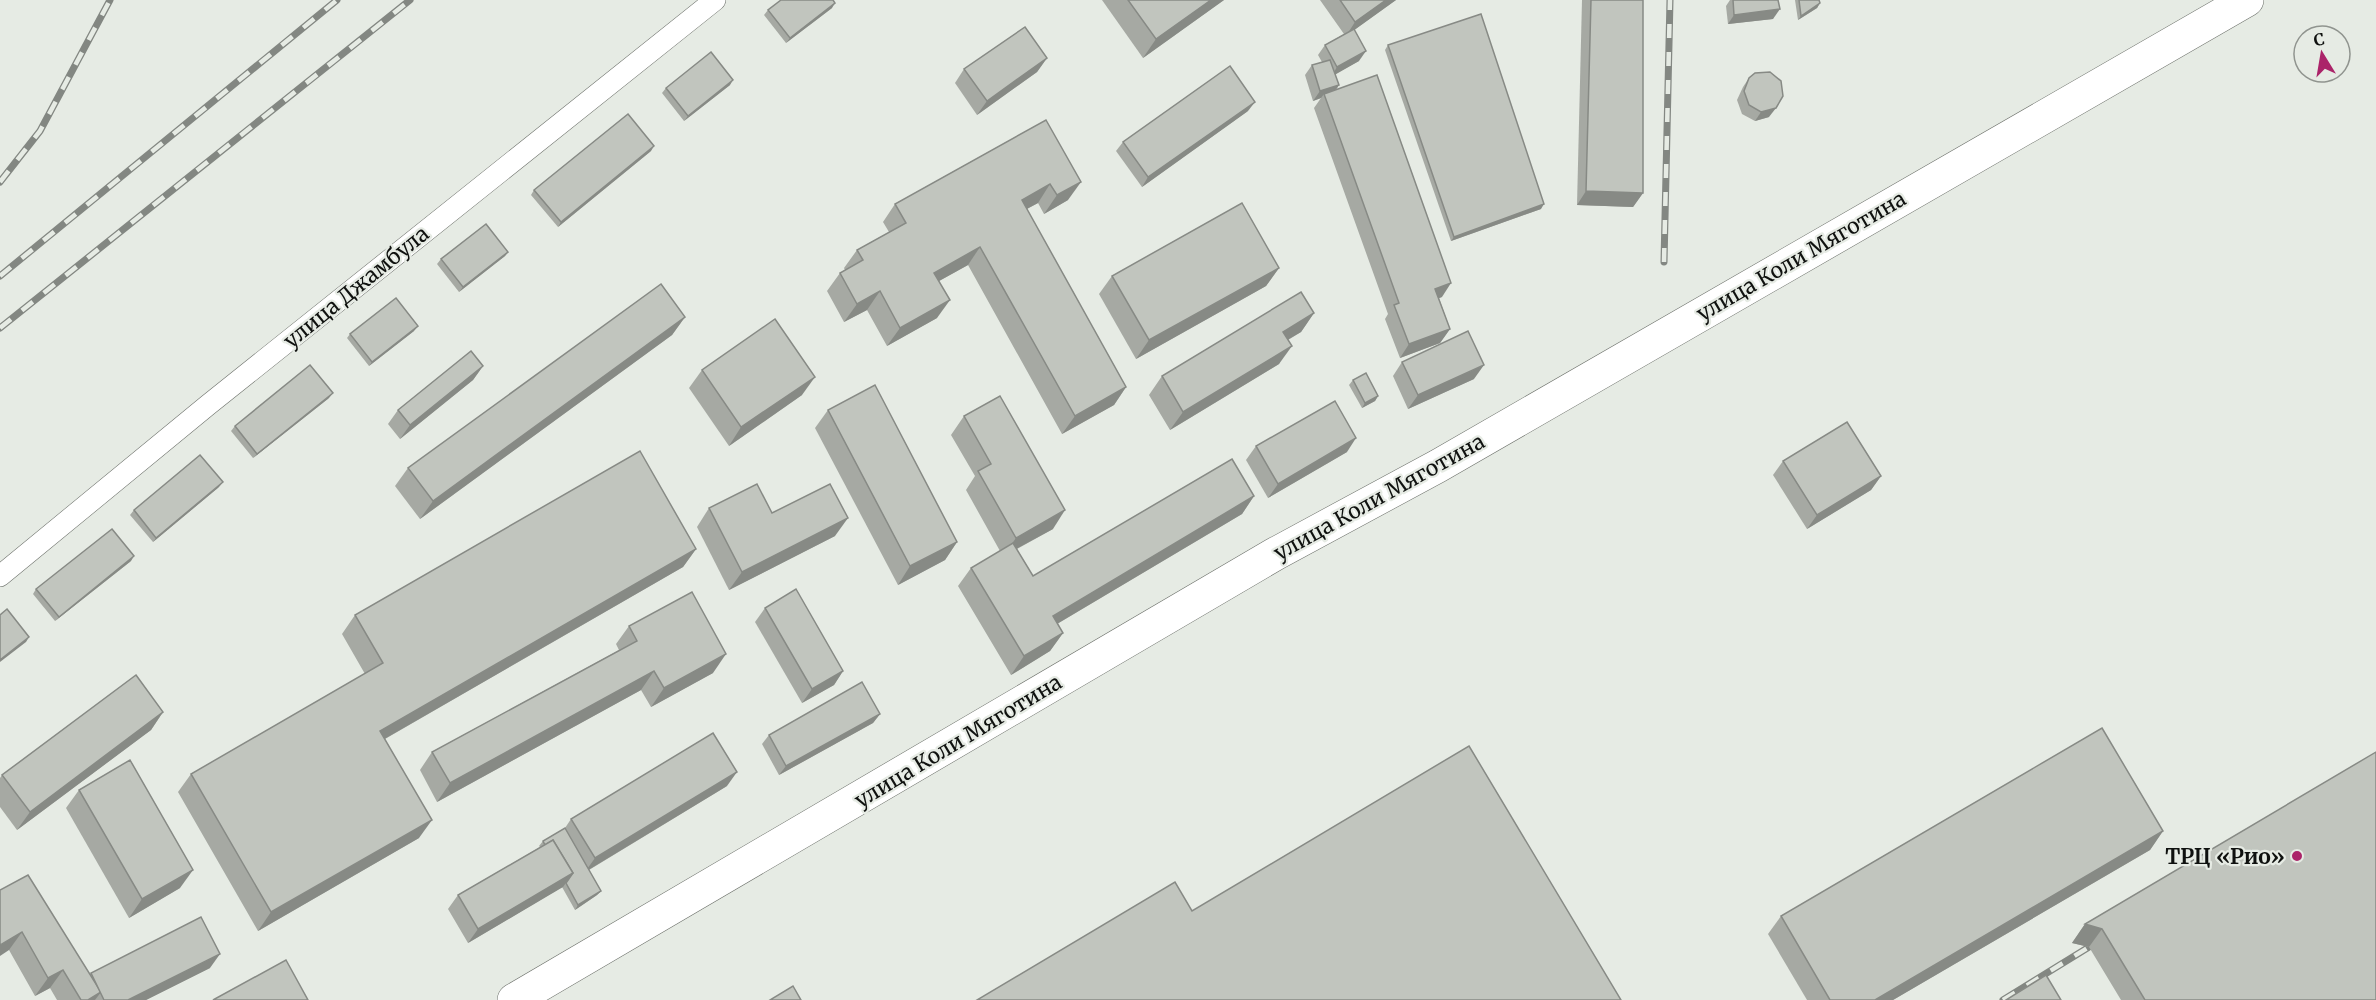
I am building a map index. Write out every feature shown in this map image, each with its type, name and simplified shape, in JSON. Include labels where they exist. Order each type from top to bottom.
[{"type":"main road","name":"улица Коли Мяготина","points":[[514,1000],[1275,554],[1467,450],[2247,0]]},
{"type":"street","name":"улица Джамбула","points":[[0,576],[208,405],[715,0]]},
{"type":"building","points":[[781,0],[833,0],[835,3],[790,38],[768,10]]},
{"type":"building","points":[[1128,0],[1211,0],[1156,39]]},
{"type":"building","points":[[1340,0],[1386,0],[1355,22]]},
{"type":"building","points":[[1591,0],[1643,0],[1643,193],[1586,191]]},
{"type":"building","points":[[1733,0],[1778,0],[1780,9],[1734,15]]},
{"type":"building","points":[[1799,0],[1819,0],[1820,3],[1801,16]]},
{"type":"building","points":[[1481,14],[1544,204],[1454,237],[1388,45]]},
{"type":"building","points":[[1025,27],[1047,58],[987,101],[964,69]]},
{"type":"building","points":[[1354,29],[1366,51],[1337,67],[1325,45]]},
{"type":"building","points":[[711,52],[733,80],[688,116],[666,88]]},
{"type":"building","points":[[1330,60],[1339,85],[1320,91],[1312,65]]},
{"type":"building","points":[[1230,66],[1255,102],[1148,177],[1123,142]]},
{"type":"building","points":[[1770,72],[1781,81],[1783,96],[1776,108],[1761,112],[1749,105],[1744,91],[1749,78],[1755,73]]},
{"type":"building","points":[[1377,75],[1451,283],[1435,289],[1450,329],[1409,344],[1394,305],[1399,303],[1324,94]]},
{"type":"building","points":[[628,114],[654,146],[561,222],[534,190]]},
{"type":"building","points":[[1046,120],[1081,182],[1057,195],[1050,184],[1022,200],[1126,387],[1075,416],[980,247],[934,273],[950,300],[900,328],[880,291],[857,304],[840,273],[863,260],[857,250],[906,223],[895,204]]},
{"type":"building","points":[[1242,203],[1279,268],[1149,340],[1112,276]]},
{"type":"building","points":[[486,224],[508,252],[463,287],[441,259]]},
{"type":"building","points":[[661,284],[685,317],[433,501],[408,468]]},
{"type":"building","points":[[1301,292],[1314,313],[1283,332],[1292,346],[1183,412],[1162,376]]},
{"type":"building","points":[[396,298],[418,326],[372,362],[350,334]]},
{"type":"building","points":[[775,319],[815,377],[741,427],[702,370]]},
{"type":"building","points":[[1468,331],[1484,365],[1418,395],[1402,362]]},
{"type":"building","points":[[471,351],[483,366],[410,425],[398,410]]},
{"type":"building","points":[[310,365],[333,393],[257,454],[235,426]]},
{"type":"building","points":[[1366,373],[1378,396],[1365,403],[1353,380]]},
{"type":"building","points":[[875,385],[957,542],[910,566],[828,410]]},
{"type":"building","points":[[1000,396],[1065,510],[1016,538],[978,471],[991,464],[964,416]]},
{"type":"building","points":[[1335,401],[1356,438],[1278,484],[1256,446]]},
{"type":"building","points":[[1847,422],[1881,476],[1817,515],[1783,461]]},
{"type":"building","points":[[640,451],[696,549],[380,731],[432,820],[271,912],[191,774],[383,663],[355,615]]},
{"type":"building","points":[[200,455],[223,482],[156,538],[134,510]]},
{"type":"building","points":[[1232,459],[1254,496],[1053,616],[1063,633],[1024,656],[971,568],[1013,543],[1033,576]]},
{"type":"building","points":[[757,484],[772,513],[830,484],[848,518],[742,572],[709,508]]},
{"type":"building","points":[[112,529],[134,556],[59,617],[36,589]]},
{"type":"building","points":[[796,589],[843,671],[812,689],[765,608]]},
{"type":"building","points":[[692,592],[726,654],[664,688],[654,671],[450,783],[432,752],[637,641],[629,626]]},
{"type":"building","points":[[7,609],[29,637],[0,660],[0,615]]},
{"type":"building","points":[[136,675],[163,712],[30,812],[2,775]]},
{"type":"building","points":[[862,682],[880,714],[786,766],[769,735]]},
{"type":"building","points":[[2102,728],[2163,831],[1875,1000],[1830,1000],[1781,916]]},
{"type":"building","points":[[713,733],[737,772],[595,858],[571,819]]},
{"type":"building","points":[[1469,746],[1621,1000],[977,1000],[1175,882],[1192,911]]},
{"type":"building","name":"ТРЦ «Рио»","points":[[2376,752],[2376,1000],[2145,1000],[2102,929],[2085,924]]},
{"type":"building","points":[[130,760],[193,870],[142,899],[79,790]]},
{"type":"building","points":[[565,828],[601,891],[578,905],[566,883],[573,873],[553,840],[545,845],[543,841]]},
{"type":"building","points":[[553,840],[573,873],[478,929],[458,895]]},
{"type":"building","points":[[28,875],[101,992],[88,1000],[81,1000],[63,970],[48,978],[22,932],[0,945],[0,890]]},
{"type":"building","points":[[201,917],[220,954],[128,1000],[104,1000],[91,973]]},
{"type":"building","points":[[286,960],[308,1000],[213,1000]]},
{"type":"building","points":[[2046,975],[2061,1000],[2006,1000]]},
{"type":"building","points":[[793,986],[801,1000],[770,1000]]},
{"type":"railway","points":[[0,182],[40,131],[110,0]]},
{"type":"railway","points":[[0,276],[337,0]]},
{"type":"railway","points":[[0,328],[410,0]]},
{"type":"railway","points":[[1664,262],[1670,0]]},
{"type":"railway","points":[[2003,1000],[2089,947]]},
{"type":"place","name":"ТРЦ «Рио»","points":[[2297,856]]}]
